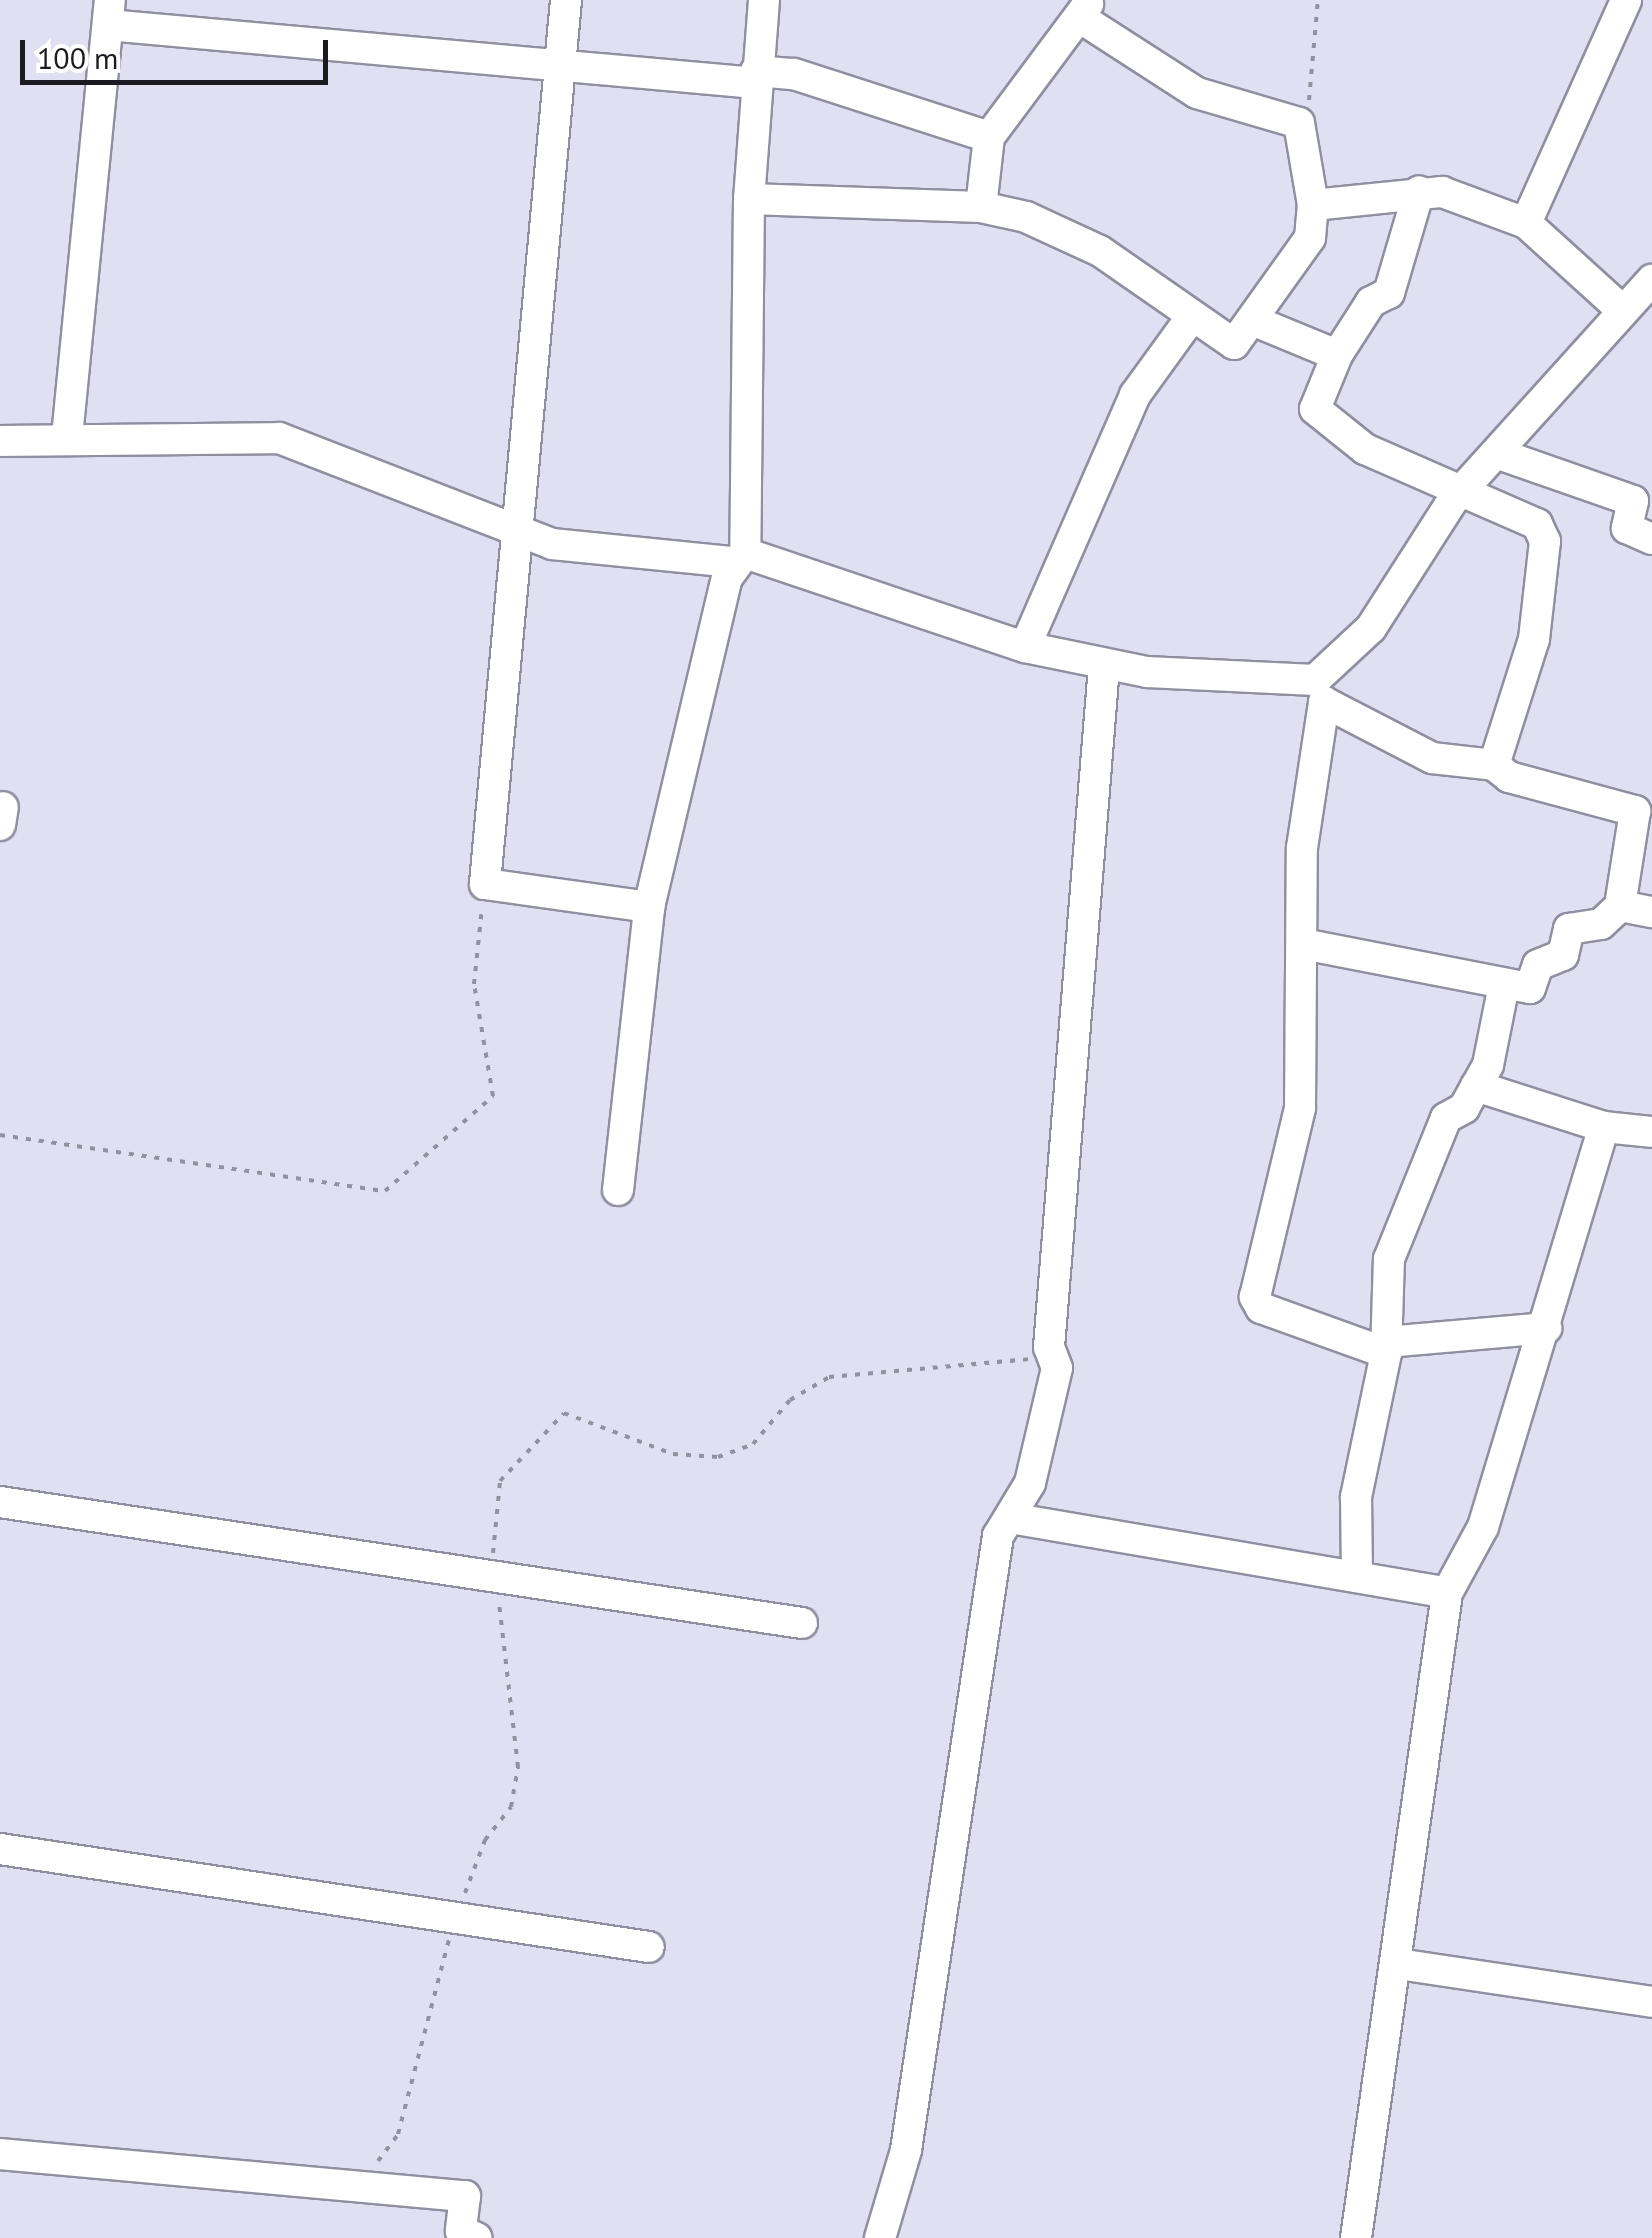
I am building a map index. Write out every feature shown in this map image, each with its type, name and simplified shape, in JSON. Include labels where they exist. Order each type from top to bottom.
[{"type":"street","points":[[566,0],[484,884],[648,907]]},
{"type":"street","points":[[618,1190],[648,907],[739,558],[748,199],[764,0]]},
{"type":"street","points":[[1526,223],[1626,0]]},
{"type":"street","points":[[748,199],[981,207],[1045,223],[1100,251],[1190,319],[1234,344],[1310,238],[1313,205],[1303,128],[1196,94],[1085,8],[989,137],[981,207]]},
{"type":"street","points":[[67,437],[109,13],[560,68],[756,78],[794,74],[989,137]]},
{"type":"street","points":[[1313,205],[1419,192],[1526,223],[1622,310]]},
{"type":"street","points":[[1419,192],[1389,293],[1371,302],[1337,356],[1315,409],[1365,449],[1432,472],[1462,493],[1525,516],[1545,541],[1534,638],[1494,764]]},
{"type":"street","points":[[1546,1328],[1386,1348],[1261,1308],[1255,1297],[1300,1108],[1308,946],[1303,833],[1320,691],[1371,628],[1462,493],[1652,280]]},
{"type":"street","points":[[1025,648],[1135,394],[1190,319]]},
{"type":"street","points":[[1252,320],[1337,356]]},
{"type":"street","points":[[0,441],[67,437],[279,438],[516,531],[622,558],[739,558],[1025,648],[1104,667],[1320,691],[1432,758],[1494,764],[1509,777],[1635,811],[1620,906],[1601,924],[1569,930],[1562,955],[1538,964],[1530,988],[1504,985],[1416,960],[1308,946]]},
{"type":"street","points":[[1498,454],[1634,501],[1627,528],[1652,539]]},
{"type":"street","points":[[880,2238],[906,2150],[995,1556],[1039,1456],[1053,1358],[1104,667]]},
{"type":"street","points":[[1620,906],[1652,912]]},
{"type":"street","points":[[1357,1576],[1356,1498],[1386,1348],[1389,1259],[1446,1118],[1476,1086],[1504,985]]},
{"type":"street","points":[[1476,1086],[1604,1126],[1652,1132]]},
{"type":"street","points":[[1356,2238],[1398,1964],[1447,1593],[1483,1526],[1604,1126]]},
{"type":"street","points":[[0,1502],[802,1623]]},
{"type":"street","points":[[1010,1518],[1447,1593]]},
{"type":"street","points":[[0,1849],[649,1948]]},
{"type":"street","points":[[1398,1964],[1652,2002]]},
{"type":"street","points":[[0,2154],[465,2196],[466,2236]]},
{"type":"path","points":[[1303,128],[1318,0]]},
{"type":"path","points":[[0,1135],[385,1191],[493,1096],[474,984],[484,884]]},
{"type":"path","points":[[358,2186],[398,2134],[456,1918],[517,1780],[494,1576],[500,1480],[564,1413],[672,1454],[718,1458],[753,1444],[790,1400],[829,1378],[1053,1358]]}]
